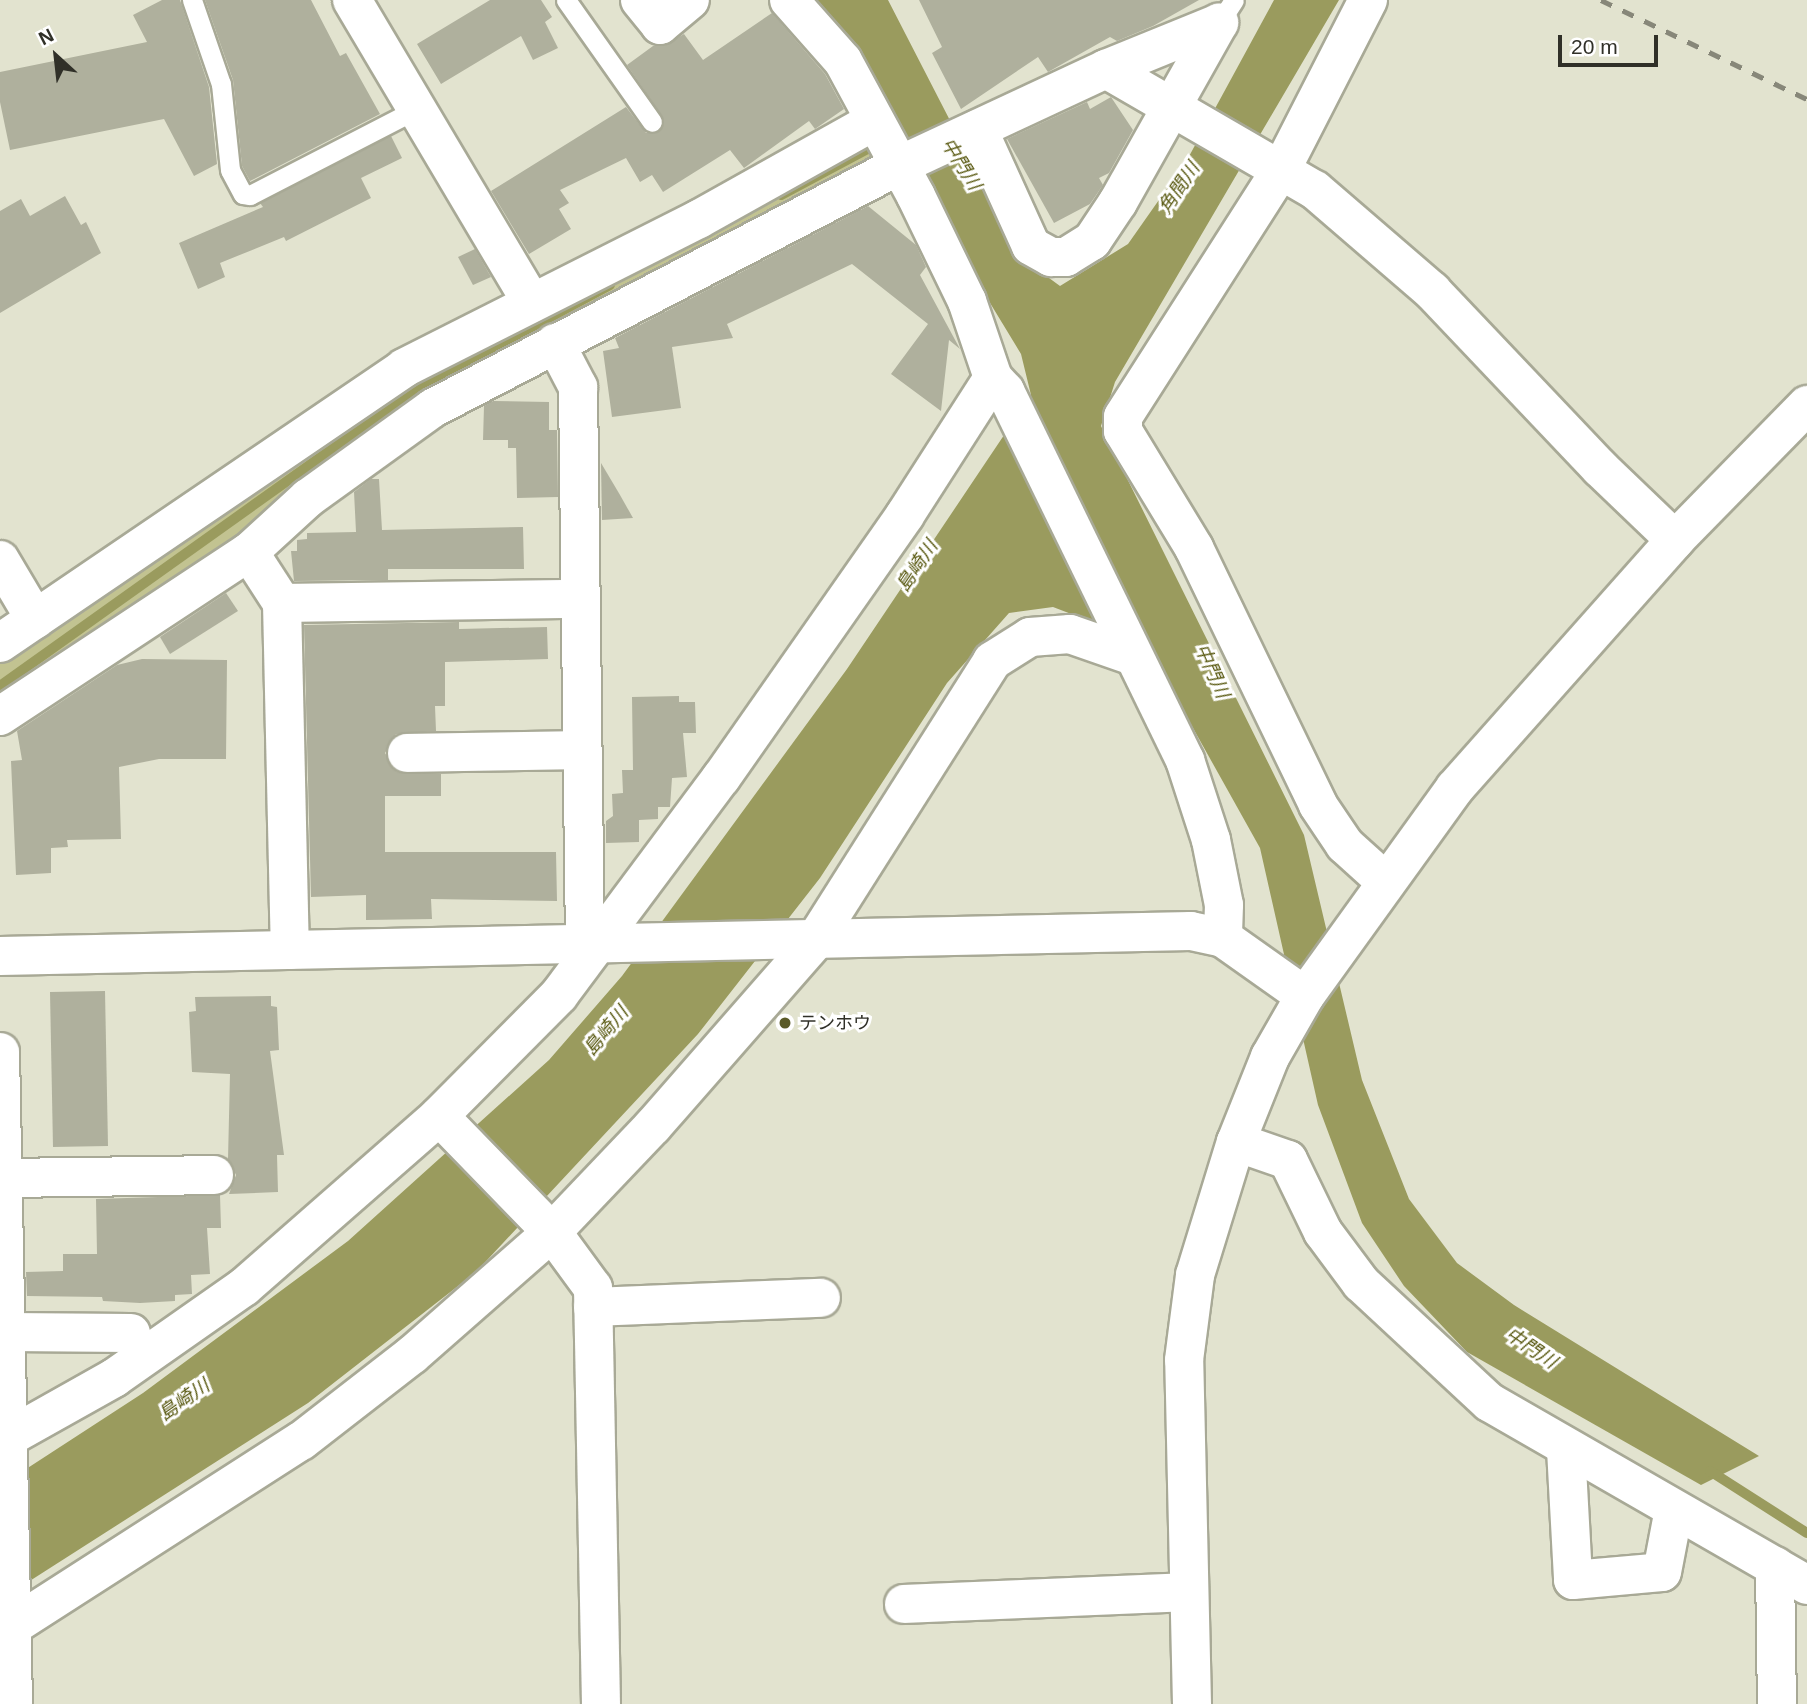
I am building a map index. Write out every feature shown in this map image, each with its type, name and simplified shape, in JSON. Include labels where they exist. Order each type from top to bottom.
[{"type":"street","points":[[352,0],[532,303]]},
{"type":"street","points":[[640,0],[660,25],[690,0]]},
{"type":"street","points":[[789,0],[843,61],[874,121],[904,163],[967,301],[999,384],[1127,643],[1197,793],[1224,905],[1223,938]]},
{"type":"street","points":[[1368,0],[1277,166],[1123,417],[1124,431],[1194,548],[1318,805],[1346,845],[1386,882]]},
{"type":"street","points":[[0,716],[249,552],[374,447],[433,408],[904,163],[1226,11]]},
{"type":"street","points":[[972,132],[1031,246],[1051,257],[1066,257],[1091,241],[1175,110],[1226,11]]},
{"type":"street","points":[[1106,69],[1315,190],[1432,291],[1600,468],[1675,540]]},
{"type":"street","points":[[0,643],[404,368],[699,219],[874,121]]},
{"type":"street","points":[[555,343],[578,387],[581,750],[605,943]]},
{"type":"street","points":[[7,1443],[114,1378],[244,1287],[444,1122],[605,943],[999,384]]},
{"type":"street","points":[[1192,1704],[1184,1360],[1195,1275],[1236,1142],[1270,1057],[1305,996],[1455,788],[1675,540],[1807,405]]},
{"type":"street","points":[[249,552],[282,603],[290,950]]},
{"type":"street","points":[[0,560],[35,619]]},
{"type":"street","points":[[282,603],[580,599]]},
{"type":"street","points":[[8,1622],[301,1441],[412,1355],[653,1126],[802,942],[992,661],[1030,637],[1070,634],[1127,643]]},
{"type":"street","points":[[407,754],[581,750]]},
{"type":"street","points":[[0,956],[605,943],[802,942],[1191,931],[1223,938],[1305,996]]},
{"type":"street","points":[[0,1052],[8,1332],[8,1622],[13,1704]]},
{"type":"street","points":[[444,1122],[546,1226],[593,1288],[601,1704]]},
{"type":"street","points":[[1236,1142],[1288,1160],[1323,1232],[1361,1283],[1489,1402],[1566,1449],[1791,1576],[1777,1704]]},
{"type":"street","points":[[5,1178],[214,1175]]},
{"type":"street","points":[[593,1307],[821,1298]]},
{"type":"street","points":[[8,1332],[131,1333]]},
{"type":"street","points":[[1566,1449],[1573,1580],[1662,1572],[1674,1509]]},
{"type":"street","points":[[904,1604],[1189,1592]]},
{"type":"lane","points":[[192,0],[221,84],[230,170],[243,194],[250,195],[415,110]]},
{"type":"lane","points":[[565,0],[652,122]]},
{"type":"shaded area","points":[[866,142],[879,158],[271,511],[0,702],[0,661],[381,398]]},
{"type":"water","points":[[806,0],[888,0],[1011,239],[1034,267],[1060,286],[1128,244],[1187,160],[1274,0],[1339,0],[1115,382],[1101,426],[1304,835],[1362,1080],[1409,1199],[1457,1263],[1514,1305],[1759,1456],[1701,1485],[1467,1352],[1404,1286],[1362,1223],[1318,1105],[1260,848],[1165,678],[1100,625],[1053,607],[1009,613],[947,683],[820,878],[698,1034],[476,1272],[308,1403],[0,1600],[0,1486],[143,1393],[348,1241],[549,1060],[622,976],[847,669],[1031,395],[1021,354]]},
{"type":"building","points":[[162,0],[180,0],[209,87],[217,164],[194,176],[164,119],[10,150],[0,102],[0,72],[147,42],[133,15]]},
{"type":"building","points":[[205,0],[311,0],[340,56],[346,53],[380,114],[250,181],[242,166],[233,80]]},
{"type":"building","points":[[490,0],[541,0],[552,17],[545,22],[558,48],[533,60],[521,36],[441,84],[417,44]]},
{"type":"building","points":[[919,0],[1199,0],[1153,26],[1117,41],[1110,37],[1048,72],[1038,57],[961,109],[932,53],[942,47]]},
{"type":"building","points":[[772,13],[825,74],[844,109],[815,129],[809,121],[744,168],[730,150],[663,192],[652,175],[640,182],[626,158],[560,190],[569,203],[559,209],[571,229],[529,254],[491,191],[626,107],[646,133],[658,132],[662,116],[627,65],[653,46],[664,46],[684,34],[703,60]]},
{"type":"building","points":[[1111,97],[1133,130],[1109,173],[1099,178],[1103,185],[1090,204],[1054,223],[1007,139],[1087,102],[1090,109]]},
{"type":"building","points":[[391,136],[402,158],[361,178],[371,198],[286,241],[284,237],[220,263],[225,277],[198,289],[179,243],[263,207],[260,203]]},
{"type":"building","points":[[65,196],[81,225],[86,222],[101,253],[0,313],[0,211],[21,199],[30,216]]},
{"type":"building","points":[[868,206],[916,245],[926,267],[920,275],[960,349],[949,340],[941,411],[891,374],[928,324],[852,264],[727,324],[733,338],[672,347],[681,408],[612,417],[603,351],[619,348],[615,338]]},
{"type":"building","points":[[475,249],[491,277],[473,285],[458,257]]},
{"type":"building","points":[[493,401],[549,402],[549,430],[557,430],[558,497],[517,498],[516,448],[508,448],[508,440],[483,440],[484,406]]},
{"type":"building","points":[[601,463],[620,495],[633,518],[602,520]]},
{"type":"building","points":[[371,479],[379,479],[382,530],[523,527],[524,569],[388,569],[388,580],[294,581],[291,551],[297,551],[297,540],[307,539],[307,533],[356,532],[354,492]]},
{"type":"building","points":[[226,593],[238,611],[170,654],[160,637]]},
{"type":"building","points":[[459,622],[459,629],[547,627],[548,659],[445,662],[445,706],[435,706],[436,731],[396,734],[385,753],[397,772],[441,774],[441,796],[385,796],[385,852],[556,852],[557,901],[431,899],[432,919],[366,920],[366,895],[311,897],[304,625]]},
{"type":"building","points":[[142,659],[227,660],[226,759],[159,759],[119,767],[121,839],[67,840],[68,847],[51,848],[51,873],[16,875],[11,761],[22,760],[17,731],[117,665]]},
{"type":"building","points":[[679,696],[679,702],[695,702],[696,733],[683,733],[687,777],[672,778],[670,807],[658,807],[658,819],[639,820],[639,842],[606,843],[606,821],[613,816],[612,794],[623,793],[622,770],[633,770],[632,697]]},
{"type":"building","points":[[105,991],[108,1146],[53,1147],[50,992]]},
{"type":"building","points":[[271,996],[271,1006],[277,1007],[279,1050],[270,1051],[284,1155],[277,1155],[278,1192],[229,1194],[236,1175],[228,1159],[230,1074],[192,1072],[189,1012],[196,1011],[195,997]]},
{"type":"building","points":[[220,1195],[221,1228],[207,1228],[210,1274],[191,1275],[192,1294],[175,1295],[175,1301],[140,1303],[103,1301],[102,1297],[27,1296],[26,1272],[63,1271],[63,1254],[97,1254],[96,1199]]},
{"type":"waterway","points":[[781,195],[879,143]]},
{"type":"waterway","points":[[0,686],[416,389],[610,285]]},
{"type":"waterway","name":"中門川","points":[[1710,1471],[1807,1533]]},
{"type":"railway","points":[[1601,0],[1807,99]]},
{"type":"place","name":"テンホウ","points":[[785,1023]]},
{"type":"water label","name":"角間川","points":[[1179,188]]},
{"type":"water label","name":"島崎川","points":[[917,566]]},
{"type":"water label","name":"島崎川","points":[[606,1031]]},
{"type":"water label","name":"島崎川","points":[[184,1400]]}]
